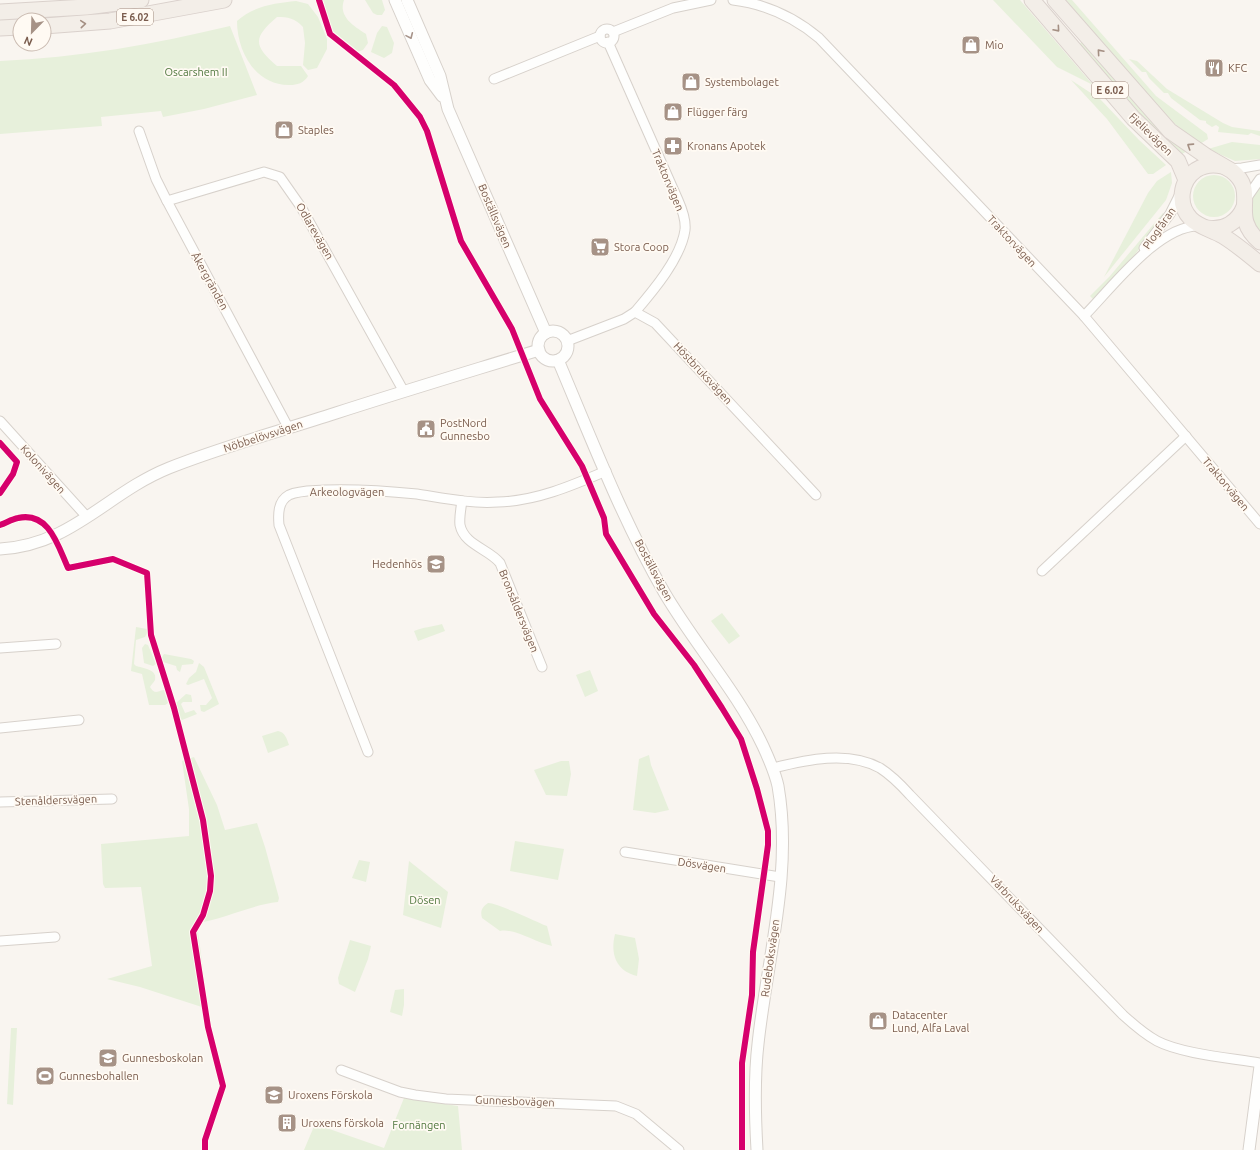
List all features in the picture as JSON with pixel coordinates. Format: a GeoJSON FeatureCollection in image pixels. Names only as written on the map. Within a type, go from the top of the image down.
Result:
{"type":"FeatureCollection","features":[{"type":"Feature","properties":{"kind":"main road","name":"E 6.02"},"geometry":{"type":"LineString","coordinates":[[0,12],[79,8],[141,0]]}},
{"type":"Feature","properties":{"kind":"main road","name":"E 6.02"},"geometry":{"type":"LineString","coordinates":[[52,25],[110,21],[224,0]]}},
{"type":"Feature","properties":{"kind":"main road","name":"Fjelievägen"},"geometry":{"type":"LineString","coordinates":[[1032,0],[1133,118],[1178,161],[1185,183],[1182,201],[1185,212],[1192,220],[1236,245],[1260,264]]}},
{"type":"Feature","properties":{"kind":"main road","name":"Fjelievägen"},"geometry":{"type":"LineString","coordinates":[[1055,0],[1159,120],[1182,141],[1226,167],[1241,180],[1244,188],[1246,227],[1260,242]]}},
{"type":"Feature","properties":{"kind":"main road"},"geometry":{"type":"LineString","coordinates":[[0,28],[12,28]]}},
{"type":"Feature","properties":{"kind":"main road"},"geometry":{"type":"LineString","coordinates":[[1185,183],[1195,171],[1202,167],[1211,165],[1226,167]]}},
{"type":"Feature","properties":{"kind":"main road"},"geometry":{"type":"LineString","coordinates":[[1204,227],[1218,228],[1228,225],[1239,217],[1245,203]]}},
{"type":"Feature","properties":{"kind":"street","name":"Boställsvägen"},"geometry":{"type":"LineString","coordinates":[[395,0],[430,80],[445,100]]}},
{"type":"Feature","properties":{"kind":"street","name":"Boställsvägen"},"geometry":{"type":"LineString","coordinates":[[407,0],[440,76],[445,100],[546,333]]}},
{"type":"Feature","properties":{"kind":"street"},"geometry":{"type":"LineString","coordinates":[[613,32],[673,8],[711,0]]}},
{"type":"Feature","properties":{"kind":"street","name":"Traktorvägen"},"geometry":{"type":"LineString","coordinates":[[732,0],[751,2],[780,12],[805,26],[819,38],[1084,316],[1260,524]]}},
{"type":"Feature","properties":{"kind":"street"},"geometry":{"type":"LineString","coordinates":[[494,79],[600,36],[602,31],[605,29],[610,29],[613,32]]}},
{"type":"Feature","properties":{"kind":"street"},"geometry":{"type":"LineString","coordinates":[[608,42],[614,37],[613,32]]}},
{"type":"Feature","properties":{"kind":"street","name":"Traktorvägen"},"geometry":{"type":"LineString","coordinates":[[600,36],[602,40],[608,42],[678,200],[684,220],[685,229],[678,252],[635,312]]}},
{"type":"Feature","properties":{"kind":"street","name":"Åkergränden"},"geometry":{"type":"LineString","coordinates":[[139,131],[156,178],[167,201],[288,427]]}},
{"type":"Feature","properties":{"kind":"street"},"geometry":{"type":"LineString","coordinates":[[1226,167],[1242,168],[1260,165]]}},
{"type":"Feature","properties":{"kind":"street","name":"Odlarevägen"},"geometry":{"type":"LineString","coordinates":[[167,201],[264,172],[280,177],[304,213],[404,390]]}},
{"type":"Feature","properties":{"kind":"street"},"geometry":{"type":"LineString","coordinates":[[1245,203],[1260,179]]}},
{"type":"Feature","properties":{"kind":"street","name":"Plogfåran"},"geometry":{"type":"LineString","coordinates":[[1130,267],[1170,214],[1185,183]]}},
{"type":"Feature","properties":{"kind":"street","name":"Plogfåran"},"geometry":{"type":"LineString","coordinates":[[1084,316],[1149,249],[1172,233],[1188,226],[1204,227]]}},
{"type":"Feature","properties":{"kind":"street"},"geometry":{"type":"LineString","coordinates":[[567,341],[624,319],[635,312]]}},
{"type":"Feature","properties":{"kind":"street","name":"Höstbruksvägen"},"geometry":{"type":"LineString","coordinates":[[635,312],[662,329],[816,495]]}},
{"type":"Feature","properties":{"kind":"street"},"geometry":{"type":"LineString","coordinates":[[559,332],[567,341],[568,349],[566,354],[558,360],[547,360],[539,350],[539,341],[546,333],[559,332]]}},
{"type":"Feature","properties":{"kind":"street","name":"Nöbbelövsvägen"},"geometry":{"type":"LineString","coordinates":[[0,549],[29,545],[60,535],[125,491],[155,474],[238,443],[404,390],[539,350]]}},
{"type":"Feature","properties":{"kind":"street","name":"Boställsvägen"},"geometry":{"type":"LineString","coordinates":[[558,360],[639,544],[663,591],[685,627],[741,705],[773,768]]}},
{"type":"Feature","properties":{"kind":"street","name":"Kolonivägen"},"geometry":{"type":"LineString","coordinates":[[0,421],[87,517]]}},
{"type":"Feature","properties":{"kind":"street"},"geometry":{"type":"LineString","coordinates":[[1042,571],[1186,436]]}},
{"type":"Feature","properties":{"kind":"street","name":"Arkeologvägen"},"geometry":{"type":"LineString","coordinates":[[368,752],[283,537],[279,524],[278,513],[280,505],[285,498],[298,492],[338,490],[390,492],[462,501],[498,502],[541,496],[569,488],[606,471]]}},
{"type":"Feature","properties":{"kind":"street","name":"Bronsåldersvägen"},"geometry":{"type":"LineString","coordinates":[[462,501],[460,520],[463,533],[468,539],[491,554],[500,563],[542,667]]}},
{"type":"Feature","properties":{"kind":"street"},"geometry":{"type":"LineString","coordinates":[[0,648],[56,644]]}},
{"type":"Feature","properties":{"kind":"street"},"geometry":{"type":"LineString","coordinates":[[0,728],[79,720]]}},
{"type":"Feature","properties":{"kind":"street","name":"Vårbruksvägen"},"geometry":{"type":"LineString","coordinates":[[773,768],[804,760],[836,758],[860,761],[879,768],[893,778],[910,795],[1123,1015],[1139,1029],[1158,1041],[1177,1048],[1260,1065]]}},
{"type":"Feature","properties":{"kind":"street","name":"Rudeboksvägen"},"geometry":{"type":"LineString","coordinates":[[758,1150],[756,1085],[758,1045],[782,859],[780,806],[773,768]]}},
{"type":"Feature","properties":{"kind":"street","name":"Stenåldersvägen"},"geometry":{"type":"LineString","coordinates":[[0,802],[112,799]]}},
{"type":"Feature","properties":{"kind":"street","name":"Dösvägen"},"geometry":{"type":"LineString","coordinates":[[625,852],[780,877]]}},
{"type":"Feature","properties":{"kind":"street"},"geometry":{"type":"LineString","coordinates":[[0,941],[55,938]]}},
{"type":"Feature","properties":{"kind":"street"},"geometry":{"type":"LineString","coordinates":[[1249,1150],[1260,1065]]}},
{"type":"Feature","properties":{"kind":"street","name":"Gunnesbovägen"},"geometry":{"type":"LineString","coordinates":[[341,1070],[400,1092],[415,1095],[446,1099],[616,1106],[636,1114],[678,1150]]}},
{"type":"Feature","properties":{"kind":"green space"},"geometry":{"type":"Polygon","coordinates":[[[323,0],[344,0],[343,11],[345,16],[352,24],[366,34],[368,43],[363,50],[357,52],[332,32],[323,0]]]}},
{"type":"Feature","properties":{"kind":"green space"},"geometry":{"type":"Polygon","coordinates":[[[365,0],[382,0],[385,10],[382,15],[373,13],[365,0]]]}},
{"type":"Feature","properties":{"kind":"green space"},"geometry":{"type":"Polygon","coordinates":[[[993,0],[1020,0],[1093,85],[1057,67],[993,0]]]}},
{"type":"Feature","properties":{"kind":"green space"},"geometry":{"type":"Polygon","coordinates":[[[1066,0],[1072,0],[1156,96],[1207,134],[1208,139],[1200,144],[1170,120],[1066,0]]]}},
{"type":"Feature","properties":{"kind":"green space"},"geometry":{"type":"Polygon","coordinates":[[[296,1],[308,4],[318,17],[327,39],[327,49],[317,68],[308,70],[303,65],[305,43],[303,27],[291,19],[277,17],[269,24],[260,36],[260,47],[269,59],[277,66],[301,66],[308,76],[298,84],[278,84],[267,80],[251,65],[240,44],[237,21],[250,12],[265,6],[296,1]]]}},
{"type":"Feature","properties":{"kind":"green space","name":"Oscarshem II"},"geometry":{"type":"Polygon","coordinates":[[[230,26],[257,95],[204,109],[163,117],[161,111],[101,117],[102,126],[0,134],[0,61],[58,57],[116,49],[173,39],[230,26]]]}},
{"type":"Feature","properties":{"kind":"green space"},"geometry":{"type":"Polygon","coordinates":[[[382,26],[387,27],[394,43],[392,53],[384,58],[371,52],[377,33],[382,26]]]}},
{"type":"Feature","properties":{"kind":"green space"},"geometry":{"type":"Polygon","coordinates":[[[1082,41],[1187,151],[1182,154],[1148,125],[1079,45],[1082,41]]]}},
{"type":"Feature","properties":{"kind":"green space"},"geometry":{"type":"Polygon","coordinates":[[[1129,59],[1137,61],[1167,89],[1223,123],[1232,127],[1260,131],[1260,136],[1251,133],[1248,135],[1218,132],[1219,127],[1216,125],[1212,127],[1206,123],[1206,121],[1200,120],[1171,98],[1168,93],[1164,93],[1149,78],[1146,72],[1142,72],[1129,59]]]}},
{"type":"Feature","properties":{"kind":"green space"},"geometry":{"type":"Polygon","coordinates":[[[1071,80],[1100,99],[1139,140],[1166,165],[1153,174],[1148,174],[1107,119],[1071,80]]]}},
{"type":"Feature","properties":{"kind":"green space"},"geometry":{"type":"Polygon","coordinates":[[[1232,142],[1260,145],[1260,159],[1235,161],[1208,149],[1232,142]]]}},
{"type":"Feature","properties":{"kind":"green space"},"geometry":{"type":"Polygon","coordinates":[[[1171,172],[1172,183],[1166,200],[1104,277],[1148,193],[1157,181],[1171,172]]]}},
{"type":"Feature","properties":{"kind":"green space"},"geometry":{"type":"Polygon","coordinates":[[[1214,175],[1229,181],[1235,196],[1229,211],[1214,217],[1199,211],[1193,196],[1199,181],[1214,175]]]}},
{"type":"Feature","properties":{"kind":"green space"},"geometry":{"type":"Polygon","coordinates":[[[1260,186],[1260,234],[1252,216],[1251,204],[1260,186]]]}},
{"type":"Feature","properties":{"kind":"green space"},"geometry":{"type":"Polygon","coordinates":[[[1163,213],[1164,214],[1140,248],[1113,280],[1093,299],[1090,296],[1110,276],[1163,213]]]}},
{"type":"Feature","properties":{"kind":"green space"},"geometry":{"type":"Polygon","coordinates":[[[722,613],[740,636],[729,644],[711,621],[722,613]]]}},
{"type":"Feature","properties":{"kind":"green space"},"geometry":{"type":"Polygon","coordinates":[[[442,624],[445,631],[418,641],[414,631],[442,624]]]}},
{"type":"Feature","properties":{"kind":"green space"},"geometry":{"type":"Polygon","coordinates":[[[136,627],[147,629],[147,633],[145,637],[136,640],[134,664],[154,673],[155,680],[150,687],[155,692],[164,690],[168,703],[165,705],[149,705],[142,674],[131,671],[136,627]]]}},
{"type":"Feature","properties":{"kind":"green space"},"geometry":{"type":"Polygon","coordinates":[[[145,644],[148,645],[156,664],[153,666],[144,663],[142,648],[145,644]]]}},
{"type":"Feature","properties":{"kind":"green space"},"geometry":{"type":"Polygon","coordinates":[[[164,654],[191,659],[194,661],[193,664],[182,665],[180,672],[177,670],[176,666],[163,662],[161,659],[164,654]]]}},
{"type":"Feature","properties":{"kind":"green space"},"geometry":{"type":"Polygon","coordinates":[[[199,663],[204,667],[219,704],[204,712],[201,711],[200,705],[206,705],[212,698],[204,679],[188,685],[186,684],[189,678],[196,672],[199,663]]]}},
{"type":"Feature","properties":{"kind":"green space"},"geometry":{"type":"Polygon","coordinates":[[[590,670],[598,691],[585,697],[576,675],[590,670]]]}},
{"type":"Feature","properties":{"kind":"green space"},"geometry":{"type":"Polygon","coordinates":[[[186,694],[191,695],[192,702],[183,702],[181,704],[185,713],[194,710],[197,714],[182,720],[179,717],[176,703],[186,694]]]}},
{"type":"Feature","properties":{"kind":"green space"},"geometry":{"type":"Polygon","coordinates":[[[278,731],[284,734],[289,745],[268,753],[262,736],[278,731]]]}},
{"type":"Feature","properties":{"kind":"green space"},"geometry":{"type":"Polygon","coordinates":[[[649,755],[651,765],[669,810],[655,813],[633,810],[639,759],[649,755]]]}},
{"type":"Feature","properties":{"kind":"green space"},"geometry":{"type":"Polygon","coordinates":[[[194,757],[217,805],[225,830],[257,823],[279,898],[278,902],[257,906],[197,923],[208,1009],[140,987],[107,979],[152,966],[141,887],[105,888],[103,884],[101,844],[189,836],[189,809],[182,761],[194,757]]]}},
{"type":"Feature","properties":{"kind":"green space"},"geometry":{"type":"Polygon","coordinates":[[[561,761],[569,761],[571,774],[567,796],[546,795],[534,770],[561,761]]]}},
{"type":"Feature","properties":{"kind":"green space"},"geometry":{"type":"Polygon","coordinates":[[[515,841],[564,849],[558,880],[510,871],[515,841]]]}},
{"type":"Feature","properties":{"kind":"green space"},"geometry":{"type":"Polygon","coordinates":[[[359,860],[370,862],[366,882],[352,878],[359,860]]]}},
{"type":"Feature","properties":{"kind":"green space","name":"Dösen"},"geometry":{"type":"Polygon","coordinates":[[[409,861],[448,892],[441,928],[403,915],[409,861]]]}},
{"type":"Feature","properties":{"kind":"green space"},"geometry":{"type":"Polygon","coordinates":[[[488,903],[507,909],[547,926],[552,946],[519,934],[500,931],[482,918],[482,909],[488,903]]]}},
{"type":"Feature","properties":{"kind":"green space"},"geometry":{"type":"Polygon","coordinates":[[[615,934],[635,938],[639,959],[637,976],[624,970],[616,961],[613,948],[615,934]]]}},
{"type":"Feature","properties":{"kind":"green space"},"geometry":{"type":"Polygon","coordinates":[[[350,940],[371,946],[368,959],[355,992],[339,984],[338,978],[350,940]]]}},
{"type":"Feature","properties":{"kind":"green space"},"geometry":{"type":"Polygon","coordinates":[[[404,989],[402,1016],[390,1012],[395,990],[404,989]]]}},
{"type":"Feature","properties":{"kind":"green space"},"geometry":{"type":"Polygon","coordinates":[[[11,1028],[17,1028],[13,1105],[7,1104],[11,1028]]]}},
{"type":"Feature","properties":{"kind":"green space","name":"Fornängen"},"geometry":{"type":"Polygon","coordinates":[[[404,1098],[458,1106],[462,1150],[304,1150],[315,1124],[384,1148],[404,1098]]]}},
{"type":"Feature","properties":{"kind":"cycle path"},"geometry":{"type":"LineString","coordinates":[[319,0],[330,34],[394,85],[420,117],[427,131],[461,241],[512,329],[540,399],[582,466],[604,518],[606,534],[654,614],[694,665],[741,739],[757,789],[768,831],[768,845],[753,952],[752,995],[742,1063],[742,1150]]}},
{"type":"Feature","properties":{"kind":"cycle path"},"geometry":{"type":"LineString","coordinates":[[0,443],[17,462],[13,474],[0,493]]}},
{"type":"Feature","properties":{"kind":"cycle path"},"geometry":{"type":"LineString","coordinates":[[0,525],[14,519],[29,517],[45,525],[56,541],[68,568],[113,559],[147,573],[151,635],[174,708],[203,820],[211,876],[210,891],[203,915],[193,932],[208,1027],[223,1086],[205,1140],[205,1150]]}},
{"type":"Feature","properties":{"kind":"place","name":"Mio"},"geometry":{"type":"Point","coordinates":[971,45]}},
{"type":"Feature","properties":{"kind":"place","name":"KFC"},"geometry":{"type":"Point","coordinates":[1214,68]}},
{"type":"Feature","properties":{"kind":"place","name":"Systembolaget"},"geometry":{"type":"Point","coordinates":[691,82]}},
{"type":"Feature","properties":{"kind":"place","name":"Flügger färg"},"geometry":{"type":"Point","coordinates":[673,112]}},
{"type":"Feature","properties":{"kind":"place","name":"Staples"},"geometry":{"type":"Point","coordinates":[284,130]}},
{"type":"Feature","properties":{"kind":"place","name":"Kronans Apotek"},"geometry":{"type":"Point","coordinates":[673,146]}},
{"type":"Feature","properties":{"kind":"place","name":"Stora Coop"},"geometry":{"type":"Point","coordinates":[600,247]}},
{"type":"Feature","properties":{"kind":"place","name":"PostNord Gunnesbo"},"geometry":{"type":"Point","coordinates":[426,429]}},
{"type":"Feature","properties":{"kind":"place","name":"Hedenhös"},"geometry":{"type":"Point","coordinates":[436,564]}},
{"type":"Feature","properties":{"kind":"place","name":"Datacenter Lund, Alfa Laval"},"geometry":{"type":"Point","coordinates":[878,1021]}},
{"type":"Feature","properties":{"kind":"place","name":"Gunnesboskolan"},"geometry":{"type":"Point","coordinates":[108,1058]}},
{"type":"Feature","properties":{"kind":"place","name":"Gunnesbohallen"},"geometry":{"type":"Point","coordinates":[45,1076]}},
{"type":"Feature","properties":{"kind":"place","name":"Uroxens Förskola"},"geometry":{"type":"Point","coordinates":[274,1095]}},
{"type":"Feature","properties":{"kind":"place","name":"Uroxens förskola"},"geometry":{"type":"Point","coordinates":[287,1123]}}]}
